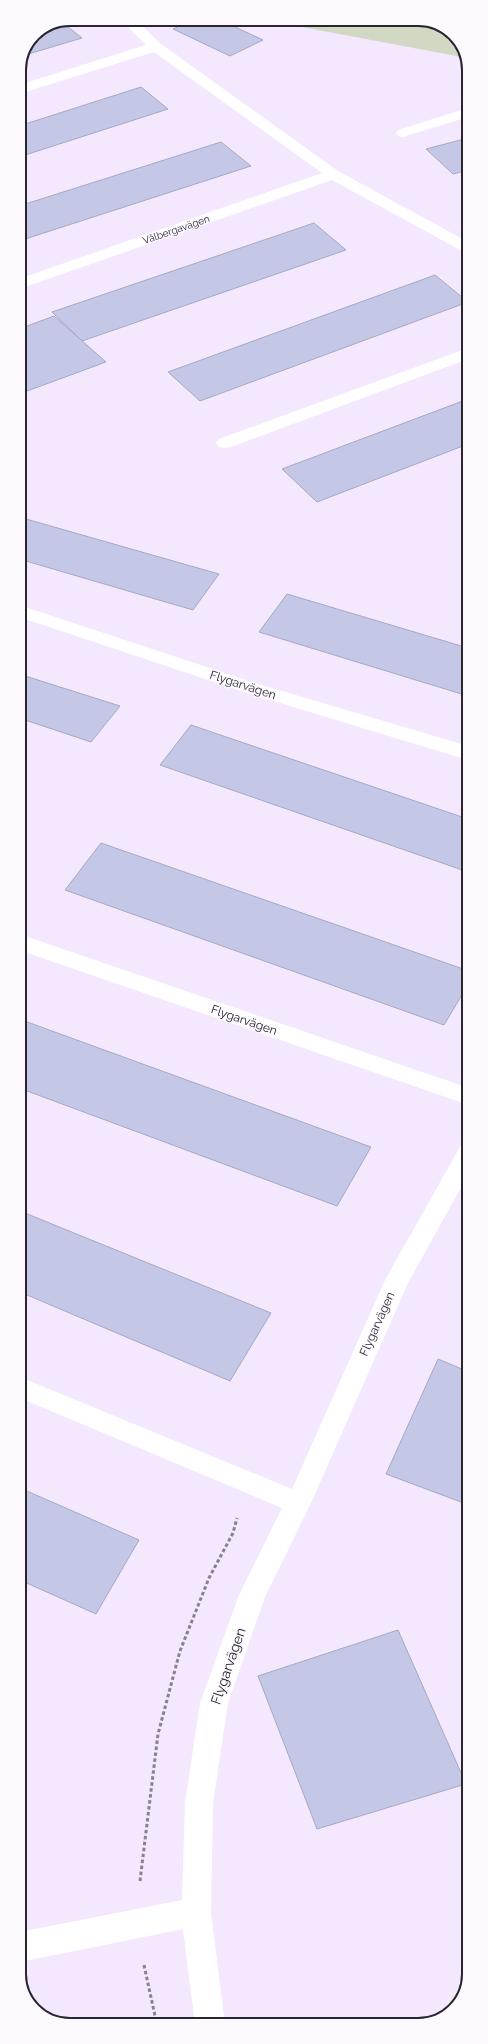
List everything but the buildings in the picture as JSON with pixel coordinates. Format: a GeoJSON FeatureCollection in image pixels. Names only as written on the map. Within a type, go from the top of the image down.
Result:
{"type":"FeatureCollection","features":[{"type":"Feature","properties":{"kind":"street"},"geometry":{"type":"LineString","coordinates":[[134,26],[156,47],[333,174],[462,245]]}},
{"type":"Feature","properties":{"kind":"street"},"geometry":{"type":"LineString","coordinates":[[26,88],[156,47]]}},
{"type":"Feature","properties":{"kind":"street"},"geometry":{"type":"LineString","coordinates":[[402,133],[462,114]]}},
{"type":"Feature","properties":{"kind":"street","name":"Vålbergavägen"},"geometry":{"type":"LineString","coordinates":[[26,282],[333,174]]}},
{"type":"Feature","properties":{"kind":"street"},"geometry":{"type":"LineString","coordinates":[[225,443],[462,354]]}},
{"type":"Feature","properties":{"kind":"street","name":"Flygarvägen"},"geometry":{"type":"LineString","coordinates":[[26,613],[248,687],[462,751]]}},
{"type":"Feature","properties":{"kind":"street","name":"Flygarvägen"},"geometry":{"type":"LineString","coordinates":[[26,944],[462,1096]]}},
{"type":"Feature","properties":{"kind":"street","name":"Flygarvägen"},"geometry":{"type":"LineString","coordinates":[[209,2018],[196,1912],[199,1803],[214,1703],[252,1595],[298,1503],[397,1280],[462,1164]]}},
{"type":"Feature","properties":{"kind":"street"},"geometry":{"type":"LineString","coordinates":[[26,1390],[298,1503]]}},
{"type":"Feature","properties":{"kind":"street"},"geometry":{"type":"LineString","coordinates":[[26,1946],[196,1912]]}},
{"type":"Feature","properties":{"kind":"path"},"geometry":{"type":"LineString","coordinates":[[135,1924],[155,2018]]}},
{"type":"Feature","properties":{"kind":"green space"},"geometry":{"type":"Polygon","coordinates":[[[296,26],[430,27],[447,37],[453,43],[460,57],[296,26]]]}}]}
